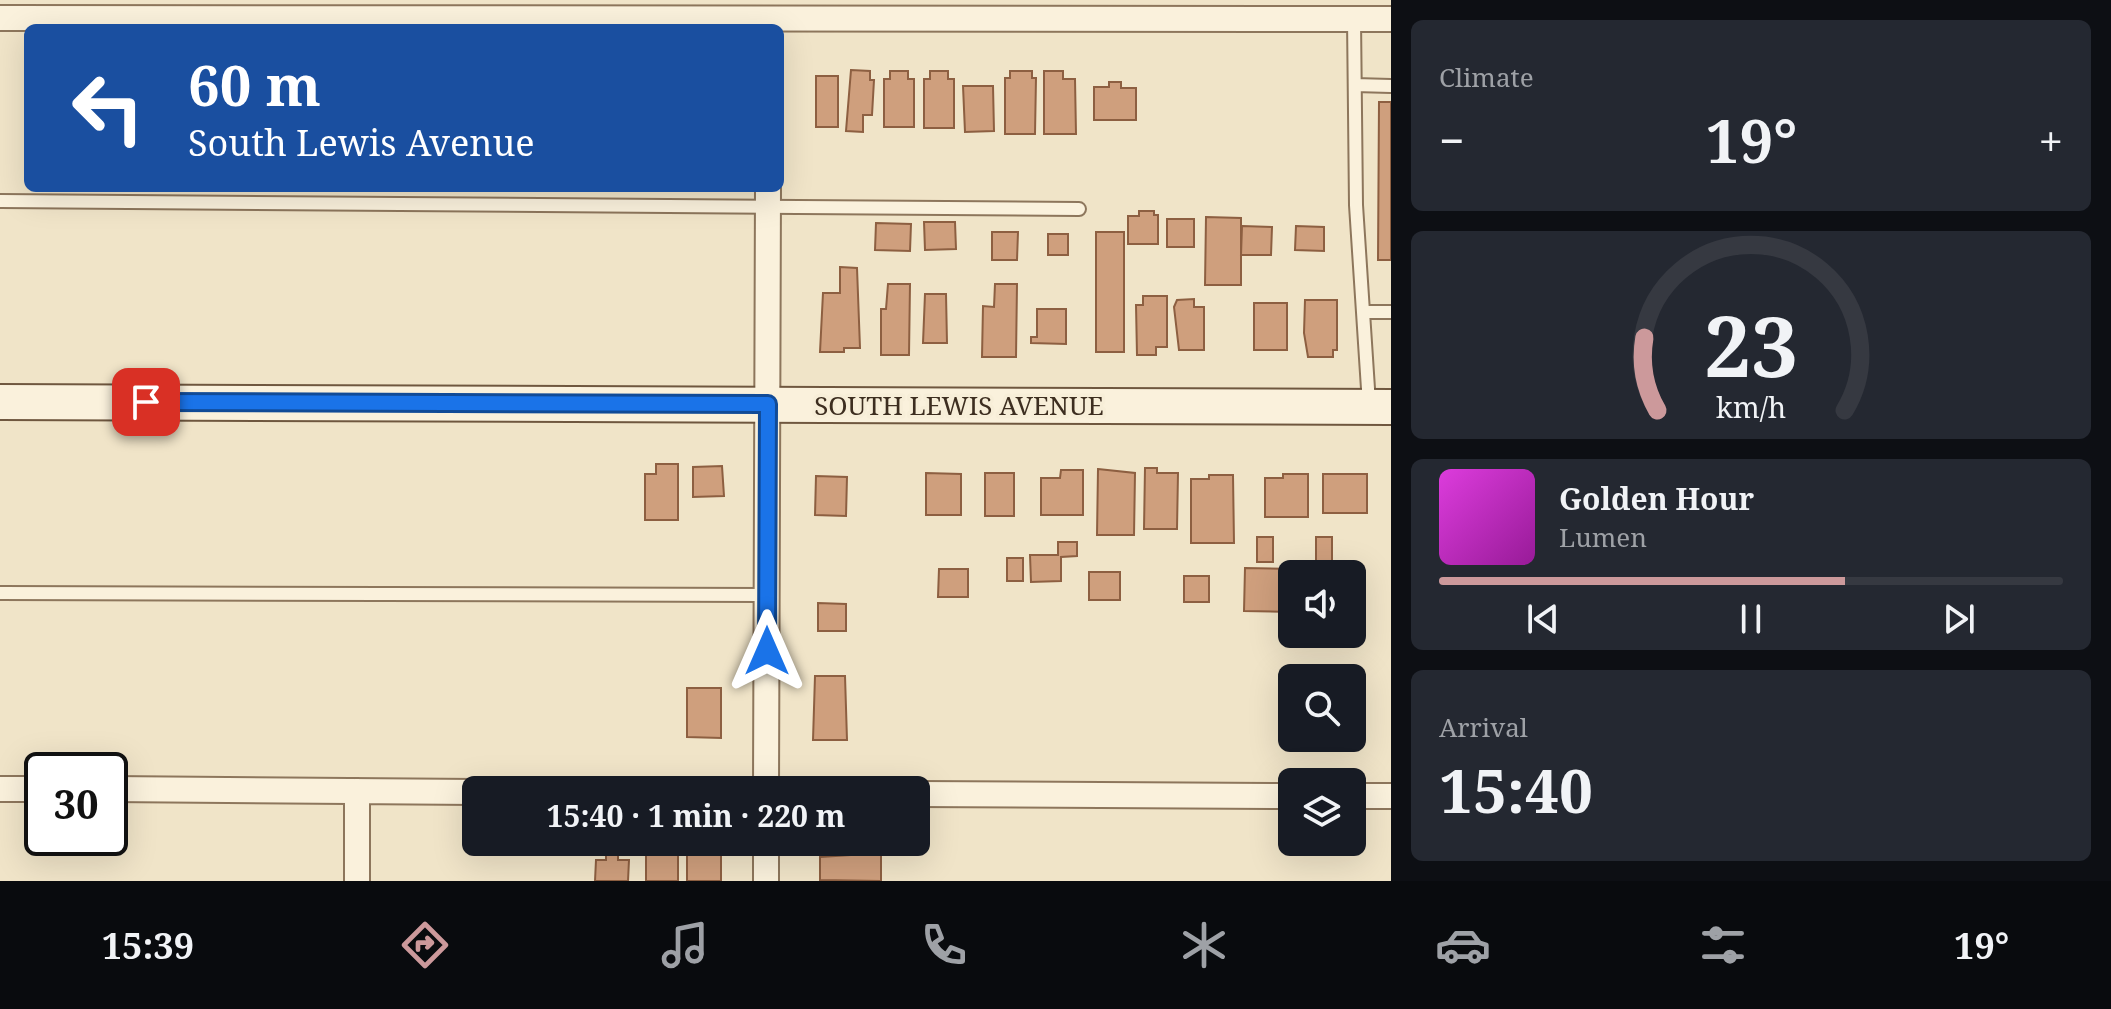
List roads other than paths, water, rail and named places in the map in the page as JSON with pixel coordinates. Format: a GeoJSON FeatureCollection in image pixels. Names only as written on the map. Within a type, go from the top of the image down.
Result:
{"type":"FeatureCollection","features":[{"type":"Feature","properties":{"kind":"main road","name":"SOUTH LEWIS AVENUE"},"geometry":{"type":"LineString","coordinates":[[0,402],[1380,407]]}},
{"type":"Feature","properties":{"kind":"street"},"geometry":{"type":"LineString","coordinates":[[0,18],[418,10],[769,16],[1391,19]]}},
{"type":"Feature","properties":{"kind":"street"},"geometry":{"type":"LineString","coordinates":[[766,776],[768,199]]}},
{"type":"Feature","properties":{"kind":"street"},"geometry":{"type":"LineString","coordinates":[[0,789],[24,789]]}},
{"type":"Feature","properties":{"kind":"street"},"geometry":{"type":"LineString","coordinates":[[128,789],[462,792]]}},
{"type":"Feature","properties":{"kind":"street"},"geometry":{"type":"LineString","coordinates":[[357,791],[357,881]]}},
{"type":"Feature","properties":{"kind":"street"},"geometry":{"type":"LineString","coordinates":[[930,794],[1278,796]]}},
{"type":"Feature","properties":{"kind":"street"},"geometry":{"type":"LineString","coordinates":[[1366,796],[1391,796]]}},
{"type":"Feature","properties":{"kind":"street"},"geometry":{"type":"LineString","coordinates":[[766,856],[766,881]]}},
{"type":"Feature","properties":{"kind":"lane"},"geometry":{"type":"LineString","coordinates":[[1354,19],[1356,205],[1364,312],[1380,407]]}},
{"type":"Feature","properties":{"kind":"lane"},"geometry":{"type":"LineString","coordinates":[[1355,85],[1391,86]]}},
{"type":"Feature","properties":{"kind":"lane"},"geometry":{"type":"LineString","coordinates":[[0,201],[768,199],[1079,209]]}},
{"type":"Feature","properties":{"kind":"lane"},"geometry":{"type":"LineString","coordinates":[[1364,312],[1391,312]]}},
{"type":"Feature","properties":{"kind":"lane"},"geometry":{"type":"LineString","coordinates":[[0,593],[767,595]]}}]}
